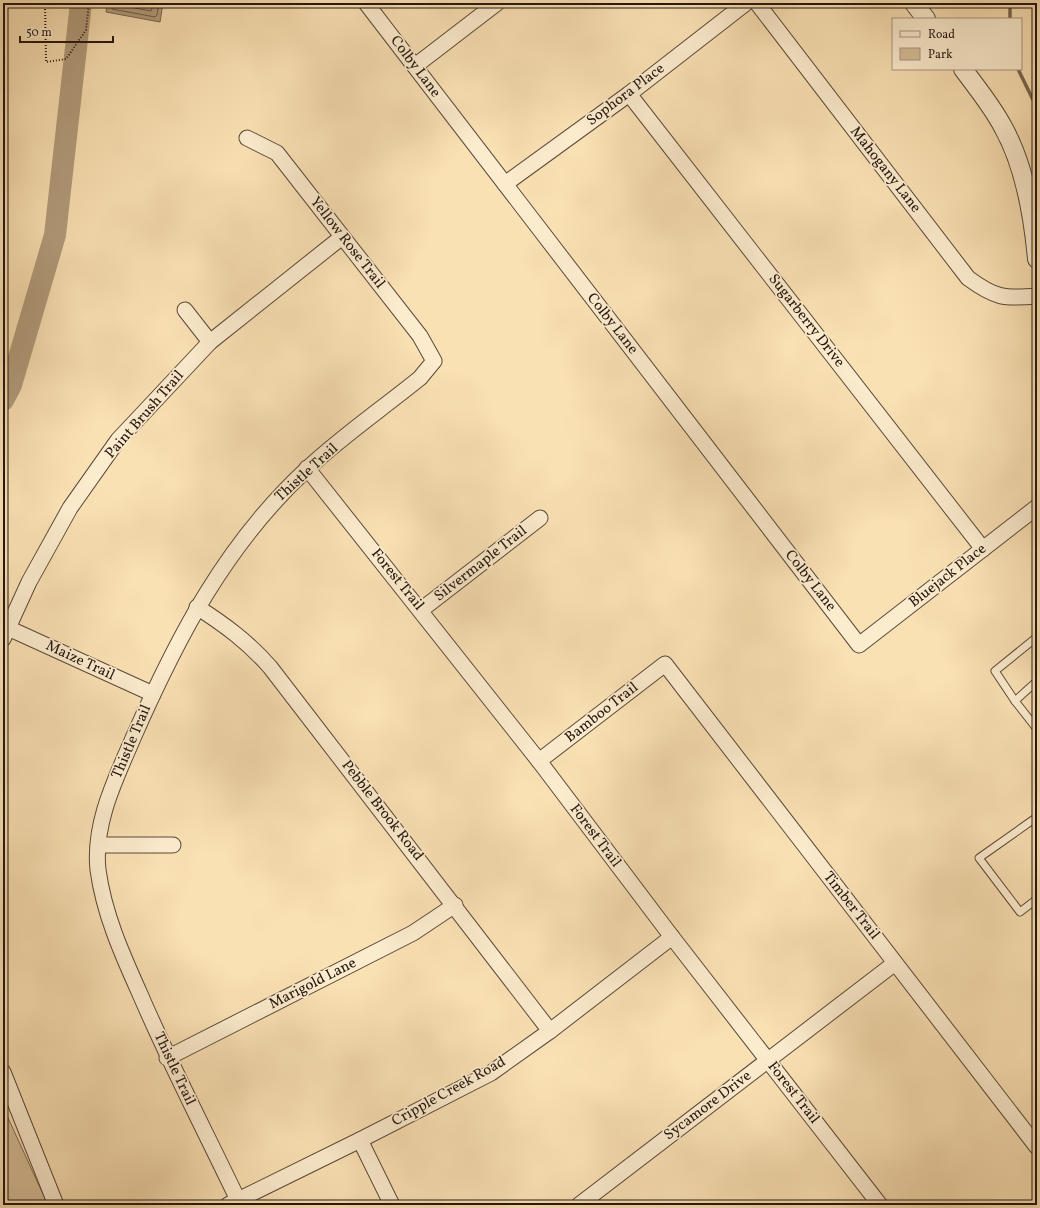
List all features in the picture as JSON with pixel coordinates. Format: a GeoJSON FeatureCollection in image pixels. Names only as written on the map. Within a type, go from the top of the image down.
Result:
{"type":"FeatureCollection","features":[{"type":"Feature","properties":{"kind":"street","name":"Colby Lane"},"geometry":{"type":"LineString","coordinates":[[366,3],[858,645]]}},
{"type":"Feature","properties":{"kind":"street"},"geometry":{"type":"LineString","coordinates":[[415,66],[497,3]]}},
{"type":"Feature","properties":{"kind":"street","name":"Sophora Place"},"geometry":{"type":"LineString","coordinates":[[505,184],[629,94],[746,3]]}},
{"type":"Feature","properties":{"kind":"street","name":"Mahogany Lane"},"geometry":{"type":"LineString","coordinates":[[757,3],[968,278],[995,296],[1020,298],[1037,296]]}},
{"type":"Feature","properties":{"kind":"street"},"geometry":{"type":"LineString","coordinates":[[914,3],[925,18]]}},
{"type":"Feature","properties":{"kind":"street"},"geometry":{"type":"LineString","coordinates":[[964,70],[993,110],[1004,128],[1014,151],[1022,174],[1034,226],[1037,259]]}},
{"type":"Feature","properties":{"kind":"street","name":"Sugarberry Drive"},"geometry":{"type":"LineString","coordinates":[[629,94],[983,549]]}},
{"type":"Feature","properties":{"kind":"street","name":"Yellow Rose Trail"},"geometry":{"type":"LineString","coordinates":[[247,138],[277,153],[420,336],[434,361]]}},
{"type":"Feature","properties":{"kind":"street","name":"Paint Brush Trail"},"geometry":{"type":"LineString","coordinates":[[5,633],[29,582],[70,508],[118,440],[210,342],[342,237]]}},
{"type":"Feature","properties":{"kind":"street"},"geometry":{"type":"LineString","coordinates":[[185,310],[210,342]]}},
{"type":"Feature","properties":{"kind":"street","name":"Thistle Trail"},"geometry":{"type":"LineString","coordinates":[[233,1202],[167,1058],[111,924],[98,867],[102,817],[112,787],[153,694],[197,608],[223,566],[274,503],[308,468],[420,378],[434,361]]}},
{"type":"Feature","properties":{"kind":"street","name":"Forest Trail"},"geometry":{"type":"LineString","coordinates":[[308,468],[539,761],[672,937],[880,1205]]}},
{"type":"Feature","properties":{"kind":"street","name":"Bluejack Place"},"geometry":{"type":"LineString","coordinates":[[858,645],[1037,507]]}},
{"type":"Feature","properties":{"kind":"street","name":"Silvermaple Trail"},"geometry":{"type":"LineString","coordinates":[[421,610],[540,518]]}},
{"type":"Feature","properties":{"kind":"street","name":"Pebble Brook Road"},"geometry":{"type":"LineString","coordinates":[[197,608],[235,632],[254,648],[270,667],[455,905],[550,1031]]}},
{"type":"Feature","properties":{"kind":"street","name":"Maize Trail"},"geometry":{"type":"LineString","coordinates":[[5,633],[153,694]]}},
{"type":"Feature","properties":{"kind":"street","name":"Bamboo Trail"},"geometry":{"type":"LineString","coordinates":[[539,761],[665,664]]}},
{"type":"Feature","properties":{"kind":"street","name":"Timber Trail"},"geometry":{"type":"LineString","coordinates":[[665,664],[1037,1147]]}},
{"type":"Feature","properties":{"kind":"street"},"geometry":{"type":"LineString","coordinates":[[99,845],[173,845]]}},
{"type":"Feature","properties":{"kind":"street","name":"Marigold Lane"},"geometry":{"type":"LineString","coordinates":[[167,1058],[413,933],[455,905]]}},
{"type":"Feature","properties":{"kind":"street","name":"Cripple Creek Road"},"geometry":{"type":"LineString","coordinates":[[233,1202],[360,1140],[491,1073],[550,1031],[672,937]]}},
{"type":"Feature","properties":{"kind":"street","name":"Sycamore Drive"},"geometry":{"type":"LineString","coordinates":[[578,1205],[895,963]]}},
{"type":"Feature","properties":{"kind":"street"},"geometry":{"type":"LineString","coordinates":[[3,1072],[56,1205]]}},
{"type":"Feature","properties":{"kind":"street"},"geometry":{"type":"LineString","coordinates":[[360,1140],[392,1205]]}},
{"type":"Feature","properties":{"kind":"lane"},"geometry":{"type":"LineString","coordinates":[[1037,637],[995,671],[1015,701],[1037,729]]}},
{"type":"Feature","properties":{"kind":"lane"},"geometry":{"type":"LineString","coordinates":[[1015,701],[1037,682]]}},
{"type":"Feature","properties":{"kind":"lane"},"geometry":{"type":"LineString","coordinates":[[1037,817],[979,858],[1020,912],[1037,899]]}},
{"type":"Feature","properties":{"kind":"path"},"geometry":{"type":"LineString","coordinates":[[45,3],[46,62],[66,59],[86,30],[89,3]]}},
{"type":"Feature","properties":{"kind":"green space"},"geometry":{"type":"Polygon","coordinates":[[[3,1107],[48,1205],[3,1205],[3,1107]]]}},
{"type":"Feature","properties":{"kind":"water"},"geometry":{"type":"Polygon","coordinates":[[[107,3],[163,3],[160,22],[106,12],[107,3]]]}},
{"type":"Feature","properties":{"kind":"waterway"},"geometry":{"type":"LineString","coordinates":[[3,400],[11,385],[55,235],[81,3]]}},
{"type":"Feature","properties":{"kind":"waterway"},"geometry":{"type":"LineString","coordinates":[[1010,9],[1010,18]]}},
{"type":"Feature","properties":{"kind":"waterway"},"geometry":{"type":"LineString","coordinates":[[1018,70],[1037,108]]}}]}
